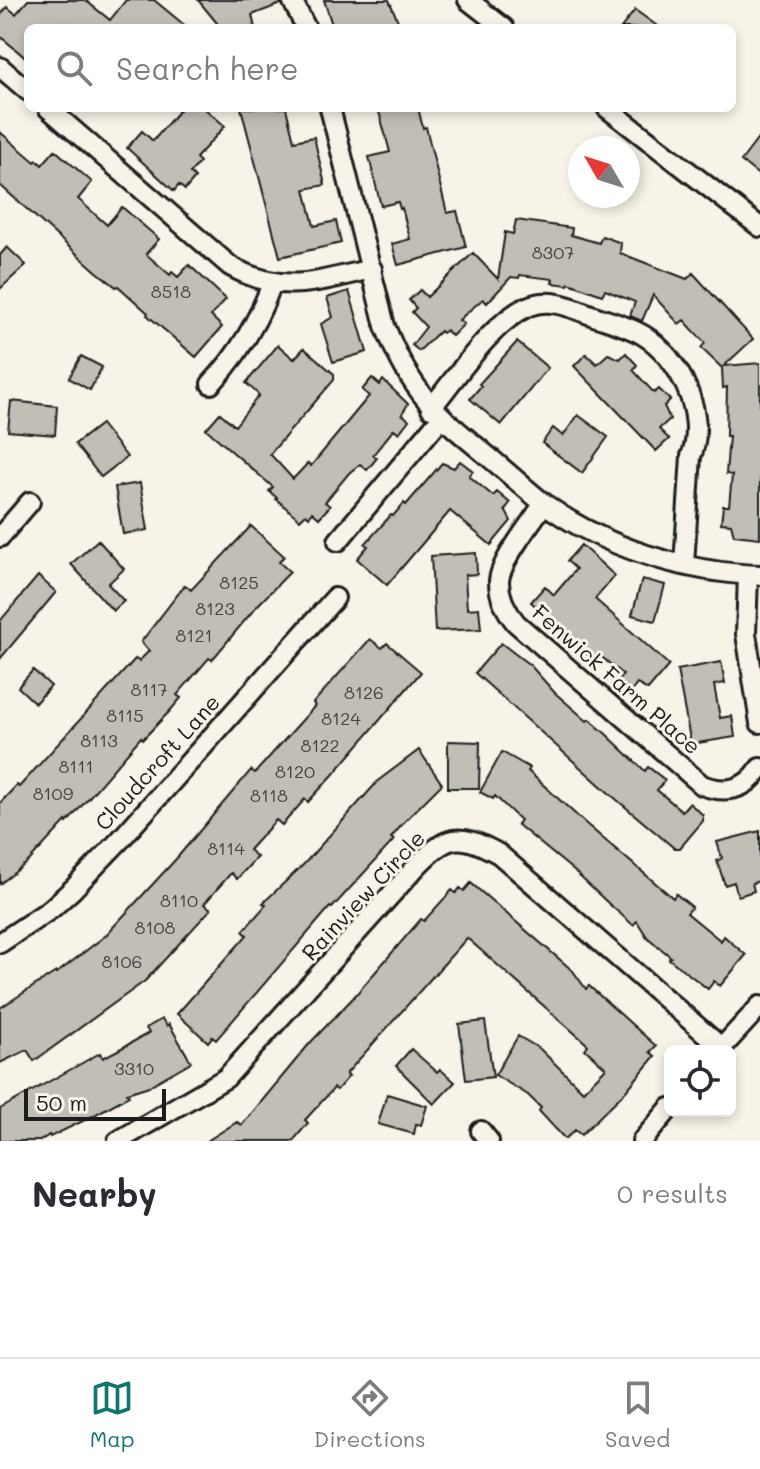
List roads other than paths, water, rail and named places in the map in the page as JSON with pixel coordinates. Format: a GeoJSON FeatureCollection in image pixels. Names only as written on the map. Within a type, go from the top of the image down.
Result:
{"type":"FeatureCollection","features":[{"type":"Feature","properties":{"kind":"street"},"geometry":{"type":"LineString","coordinates":[[292,0],[304,24]]}},
{"type":"Feature","properties":{"kind":"street"},"geometry":{"type":"LineString","coordinates":[[468,0],[499,24]]}},
{"type":"Feature","properties":{"kind":"street"},"geometry":{"type":"LineString","coordinates":[[0,67],[24,88]]}},
{"type":"Feature","properties":{"kind":"street"},"geometry":{"type":"LineString","coordinates":[[53,112],[230,266],[249,277],[272,283],[307,283],[372,269]]}},
{"type":"Feature","properties":{"kind":"street"},"geometry":{"type":"LineString","coordinates":[[331,112],[385,326],[412,383],[436,413],[544,503],[596,533],[684,565],[754,575],[746,634],[760,723]]}},
{"type":"Feature","properties":{"kind":"street"},"geometry":{"type":"LineString","coordinates":[[612,112],[760,227]]}},
{"type":"Feature","properties":{"kind":"street"},"geometry":{"type":"LineString","coordinates":[[211,384],[248,339],[272,283]]}},
{"type":"Feature","properties":{"kind":"street"},"geometry":{"type":"LineString","coordinates":[[338,541],[436,413],[498,325],[530,305],[557,302],[643,334],[671,358],[686,388],[695,417],[696,443],[691,456],[684,565]]}},
{"type":"Feature","properties":{"kind":"street"},"geometry":{"type":"LineString","coordinates":[[0,537],[30,502]]}},
{"type":"Feature","properties":{"kind":"street","name":"Fenwick Farm Place"},"geometry":{"type":"LineString","coordinates":[[544,503],[503,567],[499,581],[507,611],[516,623],[702,785],[715,790],[740,787],[752,779],[760,768]]}},
{"type":"Feature","properties":{"kind":"street","name":"Cloudcroft Lane"},"geometry":{"type":"LineString","coordinates":[[0,943],[51,909],[73,889],[335,598]]}},
{"type":"Feature","properties":{"kind":"street","name":"Rainview Circle"},"geometry":{"type":"LineString","coordinates":[[118,1141],[226,1078],[416,867],[437,845],[452,839],[469,840],[499,854],[715,1045]]}},
{"type":"Feature","properties":{"kind":"street"},"geometry":{"type":"LineString","coordinates":[[725,1045],[760,1006]]}},
{"type":"Feature","properties":{"kind":"street"},"geometry":{"type":"LineString","coordinates":[[642,1141],[664,1115]]}}]}
